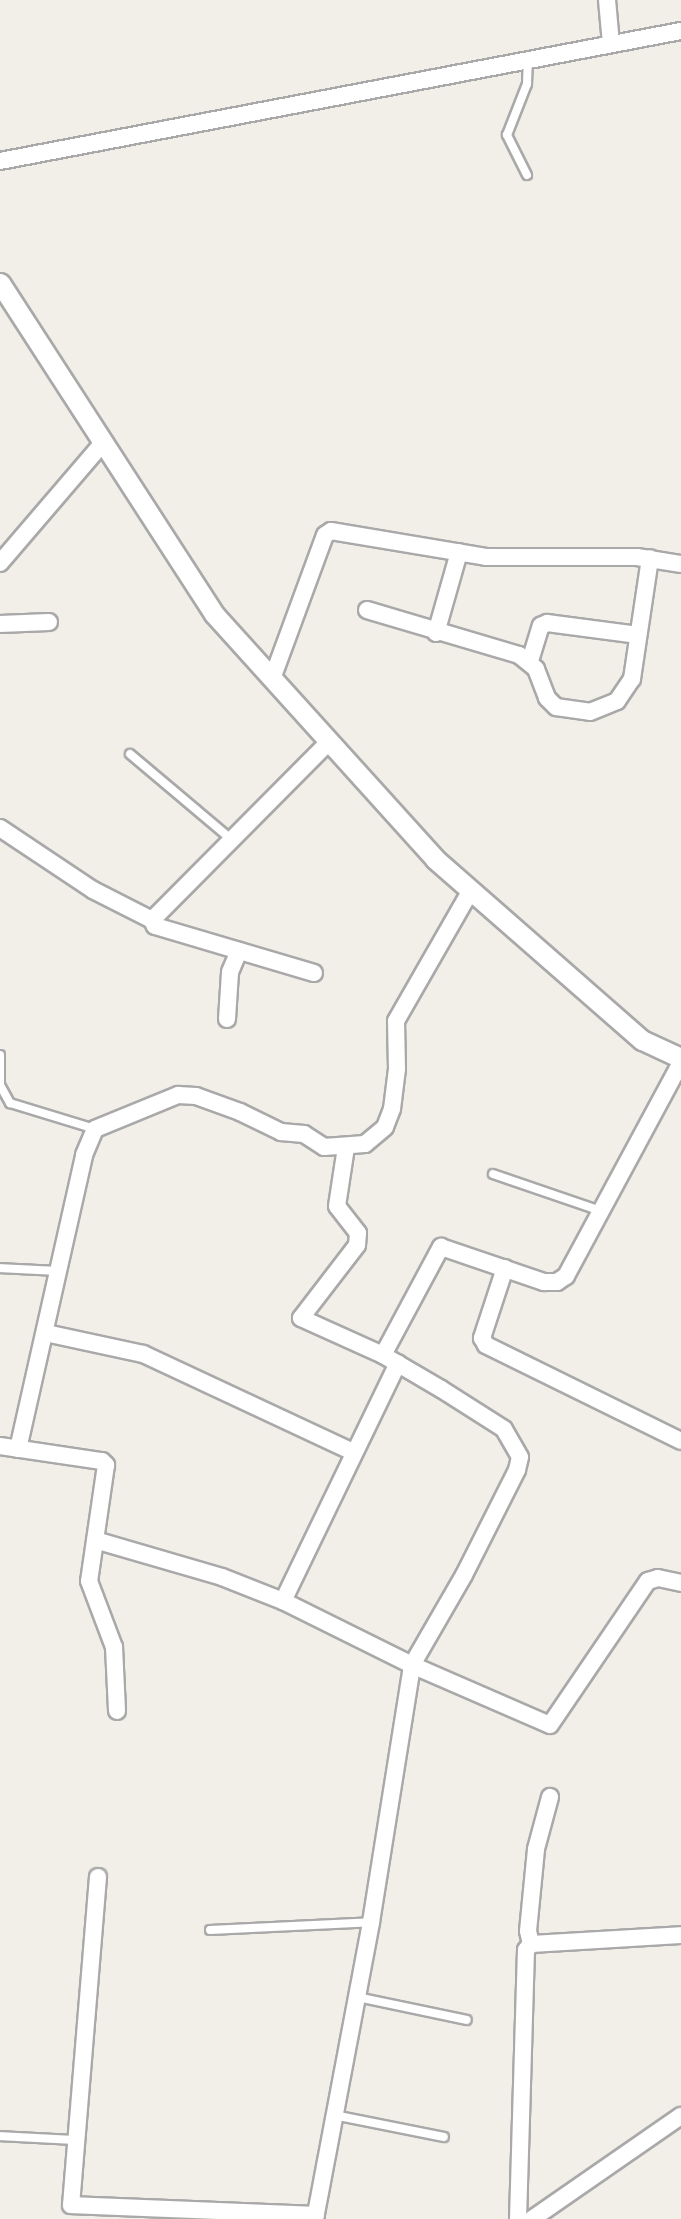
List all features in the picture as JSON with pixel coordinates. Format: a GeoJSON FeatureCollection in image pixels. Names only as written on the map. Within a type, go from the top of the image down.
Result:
{"type":"FeatureCollection","features":[{"type":"Feature","properties":{"kind":"street"},"geometry":{"type":"LineString","coordinates":[[607,0],[611,44]]}},
{"type":"Feature","properties":{"kind":"street"},"geometry":{"type":"LineString","coordinates":[[0,161],[681,31]]}},
{"type":"Feature","properties":{"kind":"street"},"geometry":{"type":"LineString","coordinates":[[0,283],[214,614],[435,859],[642,1040],[681,1060],[566,1276],[557,1282],[441,1247],[383,1355]]}},
{"type":"Feature","properties":{"kind":"street"},"geometry":{"type":"LineString","coordinates":[[0,563],[102,444]]}},
{"type":"Feature","properties":{"kind":"street"},"geometry":{"type":"LineString","coordinates":[[272,679],[327,532],[508,559],[650,558],[681,564]]}},
{"type":"Feature","properties":{"kind":"street"},"geometry":{"type":"LineString","coordinates":[[436,633],[459,552]]}},
{"type":"Feature","properties":{"kind":"street"},"geometry":{"type":"LineString","coordinates":[[638,635],[543,624],[530,661],[547,698],[556,707],[590,712],[617,701],[627,690],[638,635],[650,558]]}},
{"type":"Feature","properties":{"kind":"street"},"geometry":{"type":"LineString","coordinates":[[367,610],[530,661]]}},
{"type":"Feature","properties":{"kind":"street"},"geometry":{"type":"LineString","coordinates":[[0,624],[49,622]]}},
{"type":"Feature","properties":{"kind":"street"},"geometry":{"type":"LineString","coordinates":[[152,920],[329,741]]}},
{"type":"Feature","properties":{"kind":"street"},"geometry":{"type":"LineString","coordinates":[[0,828],[93,890],[152,920],[155,926],[314,973]]}},
{"type":"Feature","properties":{"kind":"street"},"geometry":{"type":"LineString","coordinates":[[18,1449],[47,1333],[84,1155],[95,1129],[154,1102],[178,1095],[196,1096],[281,1132],[304,1134],[324,1147],[365,1144],[385,1127],[397,1069],[396,1021],[471,890]]}},
{"type":"Feature","properties":{"kind":"street"},"geometry":{"type":"LineString","coordinates":[[227,1019],[230,972],[239,951]]}},
{"type":"Feature","properties":{"kind":"street"},"geometry":{"type":"LineString","coordinates":[[98,1877],[70,2198],[78,2208],[315,2217],[371,1922],[412,1665],[464,1575],[517,1470],[520,1457],[515,1441],[504,1429],[398,1363],[302,1318],[357,1245],[358,1233],[337,1206],[346,1147]]}},
{"type":"Feature","properties":{"kind":"street"},"geometry":{"type":"LineString","coordinates":[[505,1268],[482,1338],[486,1345],[681,1441]]}},
{"type":"Feature","properties":{"kind":"street"},"geometry":{"type":"LineString","coordinates":[[47,1333],[143,1354],[353,1452]]}},
{"type":"Feature","properties":{"kind":"street"},"geometry":{"type":"LineString","coordinates":[[282,1601],[398,1363]]}},
{"type":"Feature","properties":{"kind":"street"},"geometry":{"type":"LineString","coordinates":[[0,1447],[104,1462],[90,1590],[114,1647],[117,1711]]}},
{"type":"Feature","properties":{"kind":"street"},"geometry":{"type":"LineString","coordinates":[[95,1540],[222,1577],[282,1601],[412,1665],[550,1725],[648,1581],[658,1578],[681,1583]]}},
{"type":"Feature","properties":{"kind":"street"},"geometry":{"type":"LineString","coordinates":[[531,1944],[528,1931],[536,1849],[550,1797]]}},
{"type":"Feature","properties":{"kind":"street"},"geometry":{"type":"LineString","coordinates":[[518,2219],[526,1950],[531,1944],[681,1935]]}},
{"type":"Feature","properties":{"kind":"street"},"geometry":{"type":"LineString","coordinates":[[532,2219],[681,2116]]}},
{"type":"Feature","properties":{"kind":"lane"},"geometry":{"type":"LineString","coordinates":[[527,175],[507,135],[527,84],[528,61]]}},
{"type":"Feature","properties":{"kind":"lane"},"geometry":{"type":"LineString","coordinates":[[130,754],[231,839]]}},
{"type":"Feature","properties":{"kind":"lane"},"geometry":{"type":"LineString","coordinates":[[0,1055],[0,1086],[10,1103],[95,1129]]}},
{"type":"Feature","properties":{"kind":"lane"},"geometry":{"type":"LineString","coordinates":[[493,1174],[601,1211]]}},
{"type":"Feature","properties":{"kind":"lane"},"geometry":{"type":"LineString","coordinates":[[0,1268],[59,1271]]}},
{"type":"Feature","properties":{"kind":"lane"},"geometry":{"type":"LineString","coordinates":[[211,1930],[371,1922]]}},
{"type":"Feature","properties":{"kind":"lane"},"geometry":{"type":"LineString","coordinates":[[357,1997],[467,2020]]}},
{"type":"Feature","properties":{"kind":"lane"},"geometry":{"type":"LineString","coordinates":[[334,2115],[444,2137]]}},
{"type":"Feature","properties":{"kind":"lane"},"geometry":{"type":"LineString","coordinates":[[0,2136],[75,2140]]}}]}
